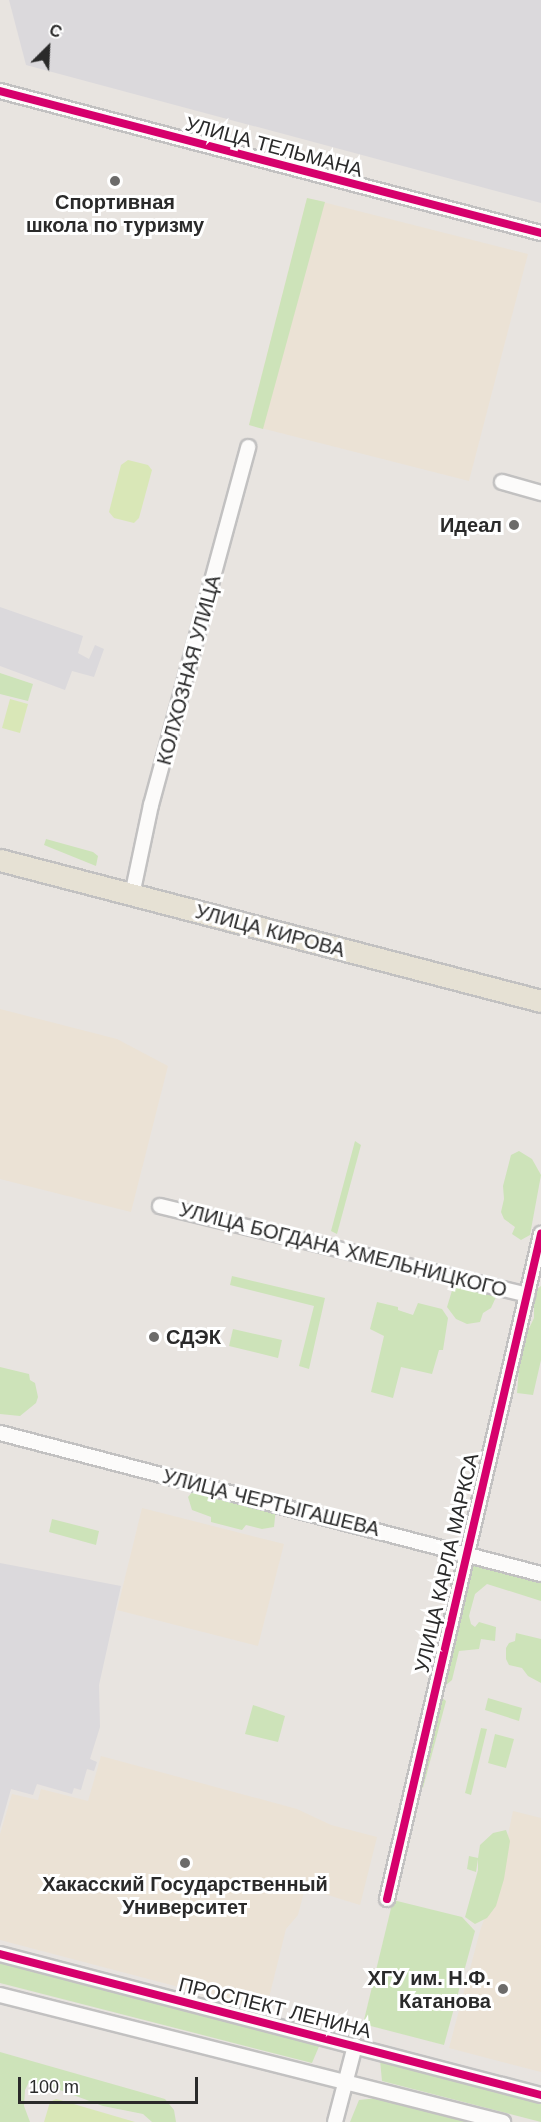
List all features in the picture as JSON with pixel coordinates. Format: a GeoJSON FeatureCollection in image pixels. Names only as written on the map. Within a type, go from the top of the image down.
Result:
{"type":"FeatureCollection","features":[{"type":"Feature","properties":{"kind":"main road","name":"УЛИЦА КИРОВА"},"geometry":{"type":"LineString","coordinates":[[0,860],[541,1001]]}},
{"type":"Feature","properties":{"kind":"street","name":"УЛИЦА ТЕЛЬМАНА"},"geometry":{"type":"LineString","coordinates":[[0,91],[541,233]]}},
{"type":"Feature","properties":{"kind":"street","name":"КОЛХОЗНАЯ УЛИЦА"},"geometry":{"type":"LineString","coordinates":[[132,895],[151,806],[248,447]]}},
{"type":"Feature","properties":{"kind":"street"},"geometry":{"type":"LineString","coordinates":[[502,482],[541,493]]}},
{"type":"Feature","properties":{"kind":"street","name":"УЛИЦА БОГДАНА ХМЕЛЬНИЦКОГО"},"geometry":{"type":"LineString","coordinates":[[160,1206],[527,1295]]}},
{"type":"Feature","properties":{"kind":"street","name":"УЛИЦА КАРЛА МАРКСА"},"geometry":{"type":"LineString","coordinates":[[387,1899],[541,1234]]}},
{"type":"Feature","properties":{"kind":"street","name":"УЛИЦА ЧЕРТЫГАШЕВА"},"geometry":{"type":"LineString","coordinates":[[0,1433],[541,1574]]}},
{"type":"Feature","properties":{"kind":"street","name":"ПРОСПЕКТ ЛЕНИНА"},"geometry":{"type":"LineString","coordinates":[[0,1954],[541,2095]]}},
{"type":"Feature","properties":{"kind":"street"},"geometry":{"type":"LineString","coordinates":[[0,1995],[503,2122]]}},
{"type":"Feature","properties":{"kind":"street"},"geometry":{"type":"LineString","coordinates":[[335,2122],[355,2046]]}},
{"type":"Feature","properties":{"kind":"shaded area"},"geometry":{"type":"Polygon","coordinates":[[[9,0],[541,0],[541,203],[26,65],[9,0]]]}},
{"type":"Feature","properties":{"kind":"shaded area"},"geometry":{"type":"Polygon","coordinates":[[[307,198],[528,254],[469,481],[249,425],[307,198]]]}},
{"type":"Feature","properties":{"kind":"shaded area"},"geometry":{"type":"Polygon","coordinates":[[[0,607],[83,636],[78,653],[89,659],[95,645],[104,649],[94,677],[72,671],[65,690],[0,666],[0,607]]]}},
{"type":"Feature","properties":{"kind":"shaded area"},"geometry":{"type":"Polygon","coordinates":[[[0,1009],[117,1039],[168,1066],[131,1212],[0,1179],[0,1009]]]}},
{"type":"Feature","properties":{"kind":"shaded area"},"geometry":{"type":"Polygon","coordinates":[[[142,1508],[284,1544],[258,1646],[117,1610],[142,1508]]]}},
{"type":"Feature","properties":{"kind":"shaded area"},"geometry":{"type":"Polygon","coordinates":[[[0,1563],[121,1586],[99,1685],[100,1727],[90,1759],[97,1762],[94,1771],[87,1769],[81,1790],[74,1788],[72,1794],[37,1784],[33,1795],[11,1789],[0,1828],[0,1563]]]}},
{"type":"Feature","properties":{"kind":"shaded area","name":"Хакасский Государственный Университет"},"geometry":{"type":"Polygon","coordinates":[[[101,1756],[297,1809],[331,1825],[377,1837],[360,1905],[305,1888],[298,1915],[286,1929],[266,2010],[0,1940],[0,1834],[12,1794],[38,1800],[41,1789],[88,1801],[101,1756]]]}},
{"type":"Feature","properties":{"kind":"shaded area","name":"ХГУ им. Н.Ф. Катанова"},"geometry":{"type":"Polygon","coordinates":[[[513,1811],[541,1818],[541,2072],[449,2048],[480,1931],[499,1878],[513,1811]]]}},
{"type":"Feature","properties":{"kind":"green space"},"geometry":{"type":"Polygon","coordinates":[[[307,198],[325,202],[263,429],[249,425],[307,198]]]}},
{"type":"Feature","properties":{"kind":"green space"},"geometry":{"type":"Polygon","coordinates":[[[128,460],[148,465],[152,470],[139,518],[134,523],[114,518],[109,512],[121,465],[128,460]]]}},
{"type":"Feature","properties":{"kind":"green space"},"geometry":{"type":"Polygon","coordinates":[[[0,673],[33,684],[28,701],[0,694],[0,673]]]}},
{"type":"Feature","properties":{"kind":"green space"},"geometry":{"type":"Polygon","coordinates":[[[10,699],[28,704],[20,733],[2,728],[10,699]]]}},
{"type":"Feature","properties":{"kind":"green space"},"geometry":{"type":"Polygon","coordinates":[[[46,839],[93,852],[98,856],[96,866],[44,845],[46,839]]]}},
{"type":"Feature","properties":{"kind":"green space"},"geometry":{"type":"Polygon","coordinates":[[[355,1141],[361,1145],[337,1234],[331,1231],[355,1141]]]}},
{"type":"Feature","properties":{"kind":"green space"},"geometry":{"type":"Polygon","coordinates":[[[519,1151],[532,1159],[541,1175],[530,1235],[521,1240],[512,1234],[515,1227],[504,1219],[501,1212],[504,1199],[503,1186],[511,1155],[519,1151]]]}},
{"type":"Feature","properties":{"kind":"green space"},"geometry":{"type":"Polygon","coordinates":[[[232,1276],[325,1298],[309,1369],[299,1366],[314,1306],[230,1285],[232,1276]]]}},
{"type":"Feature","properties":{"kind":"green space"},"geometry":{"type":"Polygon","coordinates":[[[466,1283],[492,1291],[496,1297],[491,1308],[483,1313],[480,1322],[467,1324],[456,1319],[447,1307],[454,1284],[466,1283]]]}},
{"type":"Feature","properties":{"kind":"green space"},"geometry":{"type":"Polygon","coordinates":[[[541,1286],[541,1360],[533,1395],[517,1393],[521,1345],[534,1318],[534,1291],[541,1286]]]}},
{"type":"Feature","properties":{"kind":"green space"},"geometry":{"type":"Polygon","coordinates":[[[377,1302],[398,1307],[398,1310],[413,1315],[418,1303],[442,1309],[448,1318],[443,1350],[439,1350],[432,1374],[401,1367],[393,1398],[371,1392],[384,1336],[370,1329],[377,1302]]]}},
{"type":"Feature","properties":{"kind":"green space"},"geometry":{"type":"Polygon","coordinates":[[[233,1329],[282,1340],[278,1358],[229,1346],[233,1329]]]}},
{"type":"Feature","properties":{"kind":"green space"},"geometry":{"type":"Polygon","coordinates":[[[0,1367],[29,1374],[30,1380],[35,1383],[38,1397],[36,1403],[20,1416],[0,1414],[0,1367]]]}},
{"type":"Feature","properties":{"kind":"green space"},"geometry":{"type":"Polygon","coordinates":[[[194,1490],[276,1508],[274,1527],[262,1529],[246,1525],[242,1530],[211,1522],[211,1517],[192,1510],[188,1497],[194,1490]]]}},
{"type":"Feature","properties":{"kind":"green space"},"geometry":{"type":"Polygon","coordinates":[[[52,1519],[99,1531],[96,1545],[49,1532],[52,1519]]]}},
{"type":"Feature","properties":{"kind":"green space"},"geometry":{"type":"Polygon","coordinates":[[[470,1560],[541,1576],[541,1601],[487,1584],[475,1594],[469,1616],[471,1624],[475,1627],[479,1622],[496,1627],[495,1641],[481,1639],[479,1649],[459,1651],[452,1680],[446,1685],[440,1681],[470,1560]]]}},
{"type":"Feature","properties":{"kind":"green space"},"geometry":{"type":"Polygon","coordinates":[[[516,1633],[541,1639],[541,1683],[528,1676],[522,1668],[509,1665],[506,1659],[506,1648],[509,1643],[515,1641],[516,1633]]]}},
{"type":"Feature","properties":{"kind":"green space"},"geometry":{"type":"Polygon","coordinates":[[[440,1696],[446,1701],[423,1788],[419,1785],[440,1696]]]}},
{"type":"Feature","properties":{"kind":"green space"},"geometry":{"type":"Polygon","coordinates":[[[488,1698],[522,1708],[519,1721],[485,1710],[488,1698]]]}},
{"type":"Feature","properties":{"kind":"green space"},"geometry":{"type":"Polygon","coordinates":[[[253,1705],[285,1716],[278,1742],[245,1734],[253,1705]]]}},
{"type":"Feature","properties":{"kind":"green space"},"geometry":{"type":"Polygon","coordinates":[[[481,1728],[487,1729],[471,1795],[465,1793],[481,1728]]]}},
{"type":"Feature","properties":{"kind":"green space"},"geometry":{"type":"Polygon","coordinates":[[[495,1734],[514,1739],[506,1768],[488,1763],[495,1734]]]}},
{"type":"Feature","properties":{"kind":"green space"},"geometry":{"type":"Polygon","coordinates":[[[506,1830],[510,1841],[504,1879],[496,1906],[487,1918],[475,1924],[465,1917],[478,1870],[478,1859],[476,1872],[467,1869],[469,1856],[478,1858],[480,1845],[493,1833],[506,1830]]]}},
{"type":"Feature","properties":{"kind":"green space"},"geometry":{"type":"Polygon","coordinates":[[[393,1900],[462,1917],[475,1931],[444,2045],[363,2024],[393,1900]]]}},
{"type":"Feature","properties":{"kind":"green space"},"geometry":{"type":"Polygon","coordinates":[[[0,1962],[320,2044],[312,2063],[0,1983],[0,1962]]]}},
{"type":"Feature","properties":{"kind":"green space"},"geometry":{"type":"Polygon","coordinates":[[[0,2052],[165,2099],[174,2110],[176,2122],[152,2122],[143,2114],[103,2106],[49,2086],[29,2082],[25,2090],[24,2106],[30,2122],[0,2122],[0,2052]]]}},
{"type":"Feature","properties":{"kind":"green space"},"geometry":{"type":"Polygon","coordinates":[[[380,2060],[391,2060],[541,2100],[541,2122],[382,2081],[380,2060]]]}},
{"type":"Feature","properties":{"kind":"green space"},"geometry":{"type":"Polygon","coordinates":[[[56,2099],[135,2122],[44,2122],[50,2102],[56,2099]]]}},
{"type":"Feature","properties":{"kind":"green space"},"geometry":{"type":"Polygon","coordinates":[[[390,2099],[477,2122],[350,2122],[359,2100],[390,2099]]]}},
{"type":"Feature","properties":{"kind":"cycle path"},"geometry":{"type":"LineString","coordinates":[[0,91],[541,233]]}},
{"type":"Feature","properties":{"kind":"cycle path"},"geometry":{"type":"LineString","coordinates":[[387,1899],[541,1234]]}},
{"type":"Feature","properties":{"kind":"cycle path"},"geometry":{"type":"LineString","coordinates":[[0,1954],[541,2095]]}},
{"type":"Feature","properties":{"kind":"place","name":"Спортивная школа по туризму"},"geometry":{"type":"Point","coordinates":[115,181]}},
{"type":"Feature","properties":{"kind":"place","name":"Идеал"},"geometry":{"type":"Point","coordinates":[514,525]}},
{"type":"Feature","properties":{"kind":"place","name":"СДЭК"},"geometry":{"type":"Point","coordinates":[154,1337]}},
{"type":"Feature","properties":{"kind":"place","name":"Хакасский Государственный Университет"},"geometry":{"type":"Point","coordinates":[185,1863]}},
{"type":"Feature","properties":{"kind":"place","name":"ХГУ им. Н.Ф. Катанова"},"geometry":{"type":"Point","coordinates":[503,1989]}}]}
